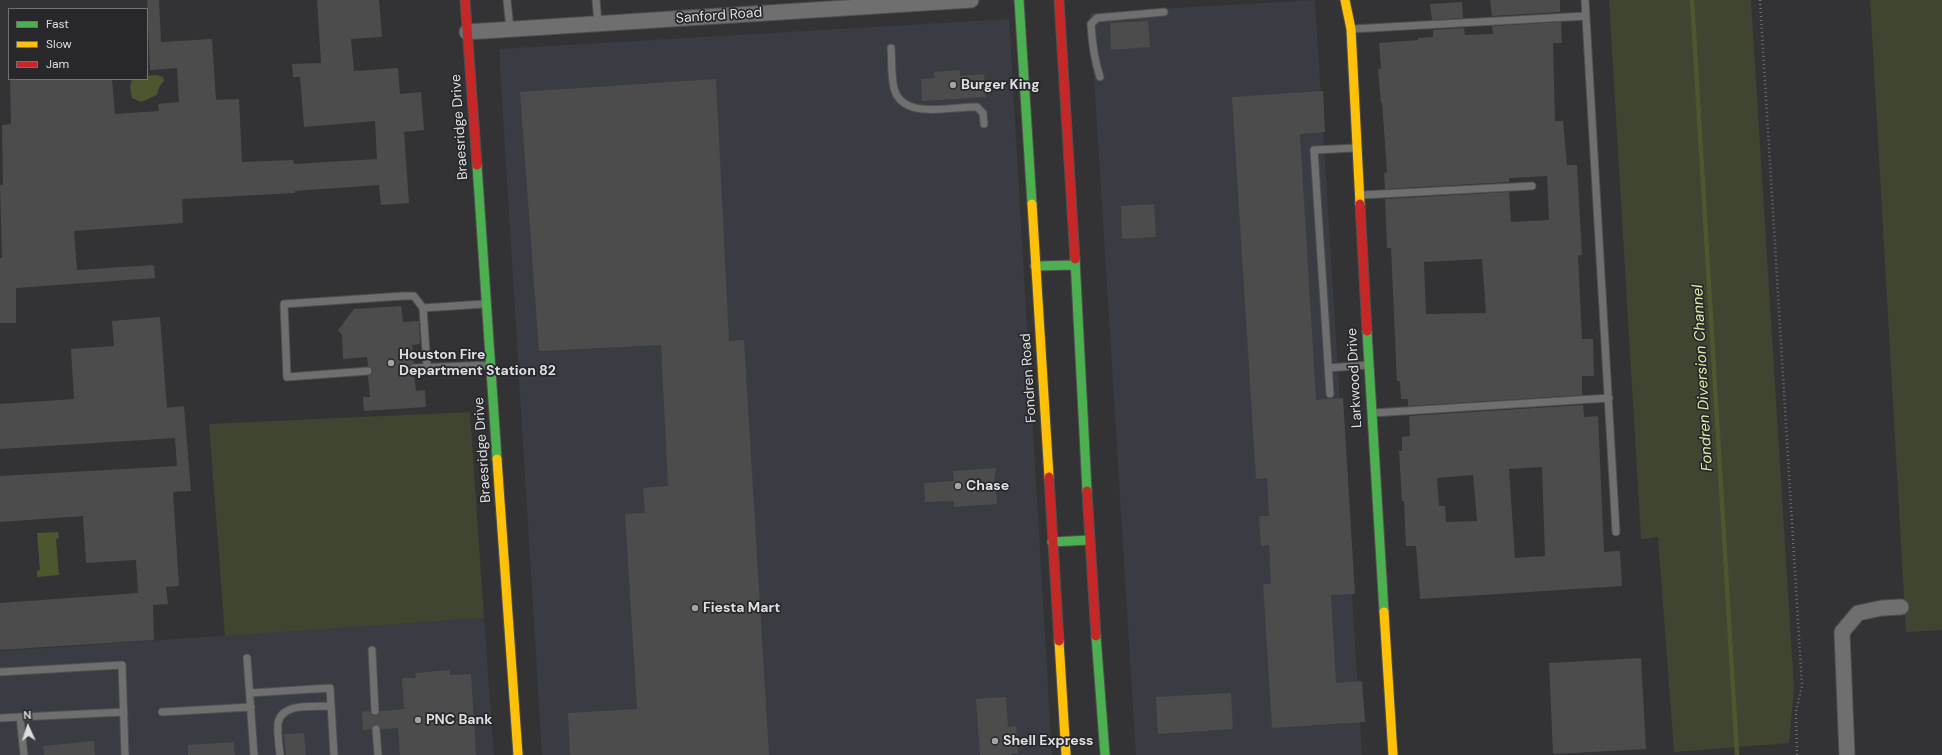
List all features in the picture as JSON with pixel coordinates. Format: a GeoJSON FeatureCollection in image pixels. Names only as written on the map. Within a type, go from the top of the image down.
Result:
{"type":"FeatureCollection","features":[{"type":"Feature","properties":{"kind":"main road","name":"Braesridge Drive"},"geometry":{"type":"LineString","coordinates":[[465,0],[488,304],[518,755]]}},
{"type":"Feature","properties":{"kind":"main road","name":"Fondren Road"},"geometry":{"type":"LineString","coordinates":[[1019,0],[1066,755]]}},
{"type":"Feature","properties":{"kind":"main road"},"geometry":{"type":"LineString","coordinates":[[1059,0],[1085,425],[1089,540],[1105,755]]}},
{"type":"Feature","properties":{"kind":"main road","name":"Larkwood Drive"},"geometry":{"type":"LineString","coordinates":[[1345,0],[1352,30],[1368,365],[1393,755]]}},
{"type":"Feature","properties":{"kind":"main road"},"geometry":{"type":"LineString","coordinates":[[1035,266],[1075,264]]}},
{"type":"Feature","properties":{"kind":"main road"},"geometry":{"type":"LineString","coordinates":[[1052,542],[1089,540]]}},
{"type":"Feature","properties":{"kind":"street","name":"Sanford Road"},"geometry":{"type":"LineString","coordinates":[[468,32],[598,24],[861,4],[971,0]]}},
{"type":"Feature","properties":{"kind":"street"},"geometry":{"type":"LineString","coordinates":[[1847,755],[1842,632],[1858,613],[1882,608],[1901,607]]}},
{"type":"Feature","properties":{"kind":"lane"},"geometry":{"type":"LineString","coordinates":[[507,0],[510,29]]}},
{"type":"Feature","properties":{"kind":"lane"},"geometry":{"type":"LineString","coordinates":[[596,0],[598,24]]}},
{"type":"Feature","properties":{"kind":"lane"},"geometry":{"type":"LineString","coordinates":[[1585,0],[1616,532]]}},
{"type":"Feature","properties":{"kind":"lane"},"geometry":{"type":"LineString","coordinates":[[1100,77],[1094,59],[1091,24],[1097,18],[1164,12]]}},
{"type":"Feature","properties":{"kind":"lane"},"geometry":{"type":"LineString","coordinates":[[1352,30],[1586,16]]}},
{"type":"Feature","properties":{"kind":"lane"},"geometry":{"type":"LineString","coordinates":[[891,48],[894,89],[898,98],[906,105],[918,110],[977,108],[983,113],[984,124]]}},
{"type":"Feature","properties":{"kind":"lane"},"geometry":{"type":"LineString","coordinates":[[1330,394],[1314,150],[1357,148]]}},
{"type":"Feature","properties":{"kind":"lane"},"geometry":{"type":"LineString","coordinates":[[1360,195],[1532,186]]}},
{"type":"Feature","properties":{"kind":"lane"},"geometry":{"type":"LineString","coordinates":[[368,371],[287,377],[284,304],[414,296],[423,308],[427,367]]}},
{"type":"Feature","properties":{"kind":"lane"},"geometry":{"type":"LineString","coordinates":[[423,308],[488,304]]}},
{"type":"Feature","properties":{"kind":"lane"},"geometry":{"type":"LineString","coordinates":[[414,368],[491,365]]}},
{"type":"Feature","properties":{"kind":"lane"},"geometry":{"type":"LineString","coordinates":[[1328,368],[1368,365]]}},
{"type":"Feature","properties":{"kind":"lane"},"geometry":{"type":"LineString","coordinates":[[1371,413],[1609,398]]}},
{"type":"Feature","properties":{"kind":"lane"},"geometry":{"type":"LineString","coordinates":[[372,650],[375,711]]}},
{"type":"Feature","properties":{"kind":"lane"},"geometry":{"type":"LineString","coordinates":[[247,658],[254,755]]}},
{"type":"Feature","properties":{"kind":"lane"},"geometry":{"type":"LineString","coordinates":[[0,672],[122,665],[125,755]]}},
{"type":"Feature","properties":{"kind":"lane"},"geometry":{"type":"LineString","coordinates":[[250,693],[330,688],[334,755]]}},
{"type":"Feature","properties":{"kind":"lane"},"geometry":{"type":"LineString","coordinates":[[280,755],[278,724],[282,713],[288,709],[331,706]]}},
{"type":"Feature","properties":{"kind":"lane"},"geometry":{"type":"LineString","coordinates":[[162,712],[250,707]]}},
{"type":"Feature","properties":{"kind":"lane"},"geometry":{"type":"LineString","coordinates":[[0,718],[124,712]]}},
{"type":"Feature","properties":{"kind":"lane"},"geometry":{"type":"LineString","coordinates":[[20,717],[24,755]]}},
{"type":"Feature","properties":{"kind":"lane"},"geometry":{"type":"LineString","coordinates":[[376,729],[378,755]]}},
{"type":"Feature","properties":{"kind":"path"},"geometry":{"type":"LineString","coordinates":[[1760,0],[1802,686],[1796,711],[1797,755]]}},
{"type":"Feature","properties":{"kind":"shaded area"},"geometry":{"type":"Polygon","coordinates":[[[1315,0],[1362,755],[1136,755],[1090,13],[1315,0]]]}},
{"type":"Feature","properties":{"kind":"shaded area"},"geometry":{"type":"Polygon","coordinates":[[[1609,0],[1751,0],[1794,688],[1789,743],[1674,752],[1658,537],[1641,539],[1609,0]]]}},
{"type":"Feature","properties":{"kind":"shaded area"},"geometry":{"type":"Polygon","coordinates":[[[1870,0],[1942,0],[1942,630],[1906,632],[1870,0]]]}},
{"type":"Feature","properties":{"kind":"shaded area"},"geometry":{"type":"Polygon","coordinates":[[[1009,19],[1052,755],[542,755],[499,49],[1009,19]]]}},
{"type":"Feature","properties":{"kind":"shaded area"},"geometry":{"type":"Polygon","coordinates":[[[156,75],[163,77],[164,81],[159,87],[157,95],[141,102],[132,98],[130,87],[132,80],[148,80],[148,76],[156,75]]]}},
{"type":"Feature","properties":{"kind":"shaded area"},"geometry":{"type":"Polygon","coordinates":[[[470,412],[484,618],[225,636],[209,424],[470,412]]]}},
{"type":"Feature","properties":{"kind":"shaded area"},"geometry":{"type":"Polygon","coordinates":[[[58,532],[59,538],[56,539],[59,575],[37,577],[37,571],[40,570],[37,533],[58,532]]]}},
{"type":"Feature","properties":{"kind":"shaded area"},"geometry":{"type":"Polygon","coordinates":[[[484,618],[494,755],[0,755],[0,651],[484,618]]]}},
{"type":"Feature","properties":{"kind":"building"},"geometry":{"type":"Polygon","coordinates":[[[147,0],[159,0],[161,42],[212,39],[216,100],[239,99],[242,162],[293,160],[294,164],[377,159],[375,121],[304,127],[300,77],[293,77],[292,64],[321,63],[317,0],[379,0],[382,37],[351,39],[354,71],[398,68],[400,94],[421,92],[424,130],[404,132],[409,203],[381,205],[379,185],[295,191],[295,193],[182,199],[183,223],[74,231],[77,270],[154,265],[155,278],[16,288],[16,323],[0,323],[0,258],[2,258],[0,185],[3,185],[2,125],[11,124],[10,80],[112,80],[115,114],[159,111],[158,104],[179,102],[177,68],[150,70],[147,0]]]}},
{"type":"Feature","properties":{"kind":"building"},"geometry":{"type":"Polygon","coordinates":[[[1490,0],[1560,0],[1560,12],[1492,16],[1490,0]]]}},
{"type":"Feature","properties":{"kind":"building"},"geometry":{"type":"Polygon","coordinates":[[[1462,2],[1463,18],[1432,20],[1430,4],[1462,2]]]}},
{"type":"Feature","properties":{"kind":"building"},"geometry":{"type":"Polygon","coordinates":[[[1148,21],[1150,47],[1111,50],[1110,23],[1148,21]]]}},
{"type":"Feature","properties":{"kind":"building"},"geometry":{"type":"Polygon","coordinates":[[[1561,22],[1562,43],[1553,43],[1555,121],[1563,121],[1567,165],[1577,165],[1582,255],[1578,256],[1582,339],[1593,339],[1594,376],[1582,376],[1582,395],[1408,406],[1408,399],[1401,399],[1400,381],[1397,381],[1391,248],[1387,248],[1385,199],[1509,192],[1511,222],[1549,220],[1547,176],[1509,178],[1509,182],[1385,189],[1384,173],[1387,172],[1378,69],[1381,69],[1379,43],[1418,40],[1418,38],[1433,37],[1433,30],[1464,28],[1465,35],[1493,34],[1492,26],[1561,22]],[[1482,259],[1424,262],[1426,314],[1486,313],[1482,259]]]}},
{"type":"Feature","properties":{"kind":"building","name":"Burger King"},"geometry":{"type":"Polygon","coordinates":[[[960,70],[960,76],[984,74],[986,97],[922,101],[921,79],[935,78],[934,72],[960,70]]]}},
{"type":"Feature","properties":{"kind":"building"},"geometry":{"type":"Polygon","coordinates":[[[716,79],[729,341],[744,340],[769,755],[570,755],[568,713],[637,709],[625,514],[645,513],[643,488],[668,486],[661,345],[539,351],[520,92],[716,79]]]}},
{"type":"Feature","properties":{"kind":"building"},"geometry":{"type":"Polygon","coordinates":[[[1323,91],[1325,132],[1300,134],[1316,400],[1343,398],[1355,594],[1331,595],[1336,683],[1362,681],[1365,722],[1272,728],[1263,584],[1271,584],[1269,545],[1261,546],[1259,516],[1269,516],[1267,478],[1256,479],[1232,97],[1323,91]]]}},
{"type":"Feature","properties":{"kind":"building"},"geometry":{"type":"Polygon","coordinates":[[[1154,204],[1156,237],[1122,239],[1121,206],[1154,204]]]}},
{"type":"Feature","properties":{"kind":"building","name":"Houston Fire Department Station 82"},"geometry":{"type":"Polygon","coordinates":[[[401,306],[403,322],[419,321],[420,344],[412,345],[414,363],[410,365],[409,369],[414,373],[416,391],[425,390],[426,407],[364,411],[363,397],[370,397],[368,376],[372,374],[373,370],[368,366],[367,357],[343,359],[342,335],[338,330],[354,309],[401,306]]]}},
{"type":"Feature","properties":{"kind":"building"},"geometry":{"type":"Polygon","coordinates":[[[160,317],[167,408],[184,406],[191,491],[173,492],[179,586],[166,587],[168,604],[153,605],[154,640],[0,650],[0,603],[138,593],[136,560],[86,563],[83,516],[0,522],[0,476],[177,466],[175,438],[0,449],[0,404],[74,399],[71,349],[114,346],[112,321],[160,317]]]}},
{"type":"Feature","properties":{"kind":"building"},"geometry":{"type":"Polygon","coordinates":[[[1583,405],[1584,417],[1598,416],[1604,552],[1620,551],[1622,586],[1420,599],[1416,546],[1406,546],[1404,501],[1402,501],[1399,451],[1402,451],[1402,437],[1410,436],[1409,416],[1583,405]],[[1542,467],[1509,469],[1515,558],[1545,556],[1542,467]],[[1473,475],[1437,478],[1439,506],[1445,506],[1446,522],[1477,521],[1473,475]]]}},
{"type":"Feature","properties":{"kind":"building","name":"Chase"},"geometry":{"type":"Polygon","coordinates":[[[996,468],[993,489],[996,489],[997,504],[954,507],[954,501],[925,502],[924,483],[954,481],[953,471],[996,468]]]}},
{"type":"Feature","properties":{"kind":"building"},"geometry":{"type":"Polygon","coordinates":[[[1641,658],[1646,749],[1553,754],[1549,663],[1641,658]]]}},
{"type":"Feature","properties":{"kind":"building","name":"PNC Bank"},"geometry":{"type":"Polygon","coordinates":[[[450,670],[450,675],[471,674],[476,755],[400,755],[398,728],[381,729],[376,724],[373,725],[371,729],[363,730],[362,712],[370,711],[372,715],[376,716],[380,711],[404,709],[402,678],[416,678],[415,673],[450,670]]]}},
{"type":"Feature","properties":{"kind":"building"},"geometry":{"type":"Polygon","coordinates":[[[1231,693],[1233,729],[1158,734],[1156,697],[1231,693]]]}},
{"type":"Feature","properties":{"kind":"building"},"geometry":{"type":"Polygon","coordinates":[[[1006,697],[1008,727],[1016,726],[1018,753],[1011,755],[980,755],[976,699],[1006,697]]]}},
{"type":"Feature","properties":{"kind":"building"},"geometry":{"type":"Polygon","coordinates":[[[304,733],[306,755],[286,755],[284,734],[304,733]]]}},
{"type":"Feature","properties":{"kind":"building"},"geometry":{"type":"Polygon","coordinates":[[[94,741],[95,755],[44,755],[43,746],[94,741]]]}},
{"type":"Feature","properties":{"kind":"building"},"geometry":{"type":"Polygon","coordinates":[[[234,742],[235,755],[188,755],[188,745],[234,742]]]}},
{"type":"Feature","properties":{"kind":"waterway","name":"Fondren Diversion Channel"},"geometry":{"type":"LineString","coordinates":[[1692,0],[1737,755]]}},
{"type":"Feature","properties":{"kind":"traffic: fast"},"geometry":{"type":"LineString","coordinates":[[1019,0],[1032,204]]}},
{"type":"Feature","properties":{"kind":"traffic: fast"},"geometry":{"type":"LineString","coordinates":[[477,165],[497,459]]}},
{"type":"Feature","properties":{"kind":"traffic: fast"},"geometry":{"type":"LineString","coordinates":[[1075,259],[1087,491]]}},
{"type":"Feature","properties":{"kind":"traffic: fast"},"geometry":{"type":"LineString","coordinates":[[1035,266],[1075,265]]}},
{"type":"Feature","properties":{"kind":"traffic: fast"},"geometry":{"type":"LineString","coordinates":[[1367,331],[1384,612]]}},
{"type":"Feature","properties":{"kind":"traffic: fast"},"geometry":{"type":"LineString","coordinates":[[1052,542],[1089,540]]}},
{"type":"Feature","properties":{"kind":"traffic: fast"},"geometry":{"type":"LineString","coordinates":[[1096,636],[1105,755]]}},
{"type":"Feature","properties":{"kind":"traffic: slow"},"geometry":{"type":"LineString","coordinates":[[1345,0],[1351,29],[1360,204]]}},
{"type":"Feature","properties":{"kind":"traffic: slow"},"geometry":{"type":"LineString","coordinates":[[1032,204],[1049,477]]}},
{"type":"Feature","properties":{"kind":"traffic: slow"},"geometry":{"type":"LineString","coordinates":[[497,459],[518,755]]}},
{"type":"Feature","properties":{"kind":"traffic: slow"},"geometry":{"type":"LineString","coordinates":[[1384,612],[1393,755]]}},
{"type":"Feature","properties":{"kind":"traffic: slow"},"geometry":{"type":"LineString","coordinates":[[1059,641],[1066,755]]}},
{"type":"Feature","properties":{"kind":"traffic: jam"},"geometry":{"type":"LineString","coordinates":[[465,0],[477,165]]}},
{"type":"Feature","properties":{"kind":"traffic: jam"},"geometry":{"type":"LineString","coordinates":[[1059,0],[1075,259]]}},
{"type":"Feature","properties":{"kind":"traffic: jam"},"geometry":{"type":"LineString","coordinates":[[1360,204],[1367,331]]}},
{"type":"Feature","properties":{"kind":"traffic: jam"},"geometry":{"type":"LineString","coordinates":[[1049,477],[1059,641]]}},
{"type":"Feature","properties":{"kind":"traffic: jam"},"geometry":{"type":"LineString","coordinates":[[1087,491],[1096,636]]}},
{"type":"Feature","properties":{"kind":"place","name":"Burger King"},"geometry":{"type":"Point","coordinates":[953,85]}},
{"type":"Feature","properties":{"kind":"place","name":"Houston Fire Department Station 82"},"geometry":{"type":"Point","coordinates":[391,363]}},
{"type":"Feature","properties":{"kind":"place","name":"Chase"},"geometry":{"type":"Point","coordinates":[958,486]}},
{"type":"Feature","properties":{"kind":"place","name":"Fiesta Mart"},"geometry":{"type":"Point","coordinates":[695,608]}},
{"type":"Feature","properties":{"kind":"place","name":"PNC Bank"},"geometry":{"type":"Point","coordinates":[418,720]}},
{"type":"Feature","properties":{"kind":"place","name":"Shell Express"},"geometry":{"type":"Point","coordinates":[995,741]}}]}
